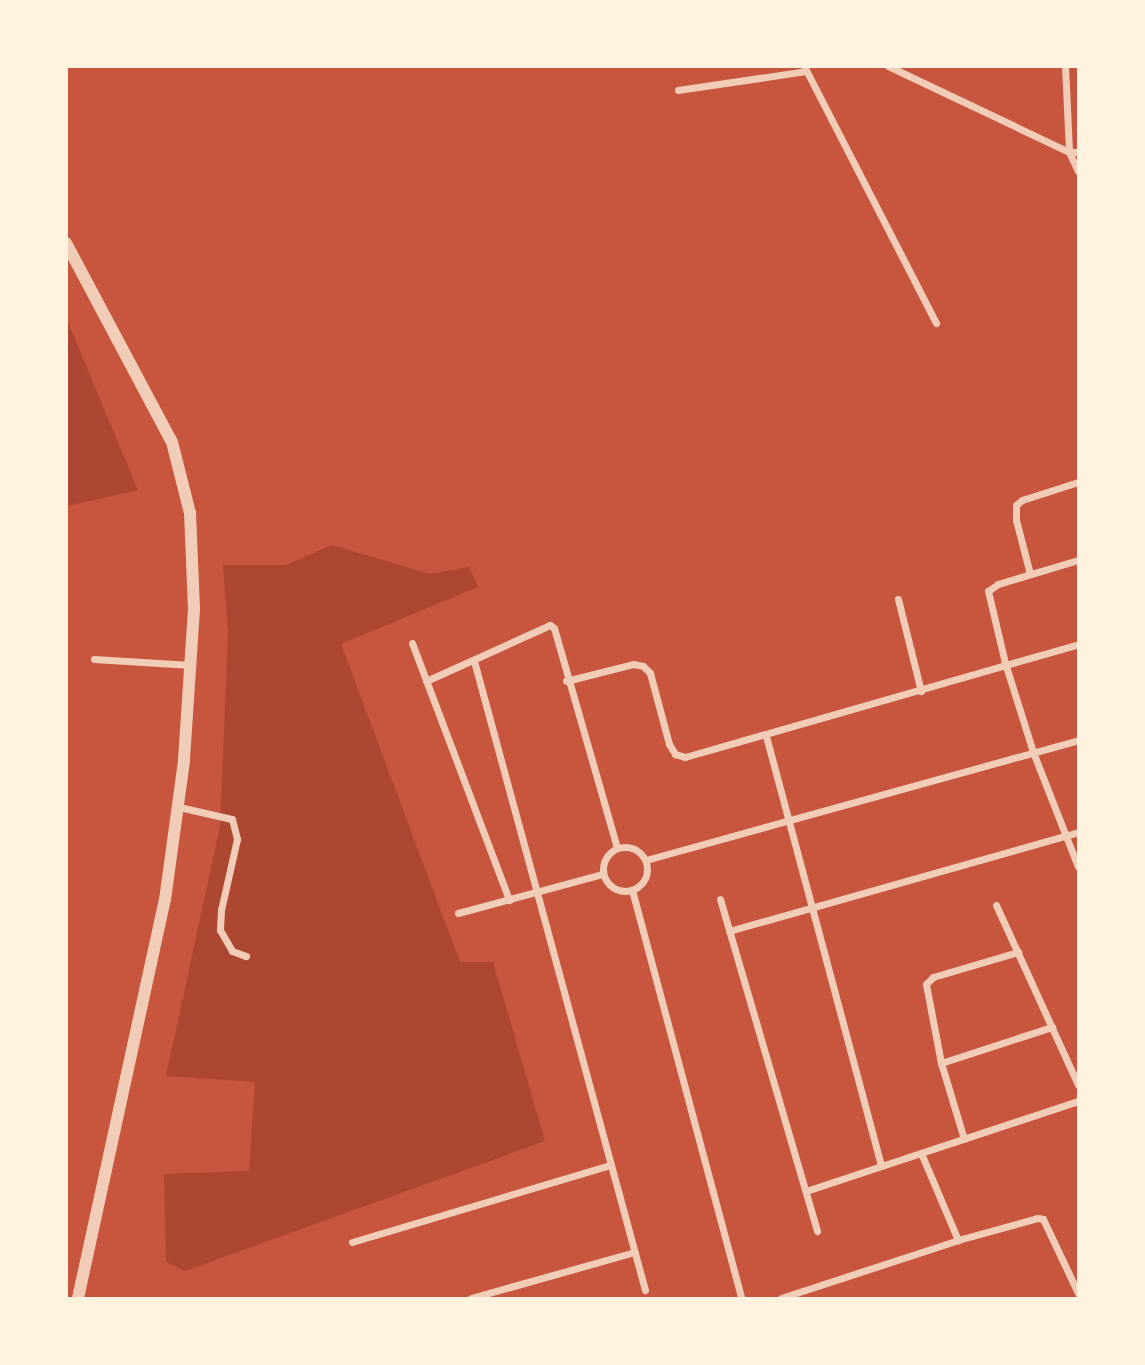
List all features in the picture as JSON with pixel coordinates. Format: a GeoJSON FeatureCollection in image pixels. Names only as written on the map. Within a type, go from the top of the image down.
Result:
{"type":"FeatureCollection","features":[{"type":"Feature","properties":{"kind":"street"},"geometry":{"type":"LineString","coordinates":[[888,66],[1069,152],[1079,152]]}},
{"type":"Feature","properties":{"kind":"street"},"geometry":{"type":"LineString","coordinates":[[1066,66],[1069,152],[1079,171]]}},
{"type":"Feature","properties":{"kind":"street"},"geometry":{"type":"LineString","coordinates":[[678,90],[805,69],[936,323]]}},
{"type":"Feature","properties":{"kind":"street"},"geometry":{"type":"LineString","coordinates":[[66,243],[149,393],[178,463],[187,495],[193,543],[192,665],[179,807],[153,960],[78,1298]]}},
{"type":"Feature","properties":{"kind":"street"},"geometry":{"type":"LineString","coordinates":[[1030,575],[1016,520],[1016,505],[1023,500],[1079,482]]}},
{"type":"Feature","properties":{"kind":"street"},"geometry":{"type":"LineString","coordinates":[[1079,560],[998,584],[988,591],[1005,663],[1033,752],[1064,836],[1079,867]]}},
{"type":"Feature","properties":{"kind":"street"},"geometry":{"type":"LineString","coordinates":[[898,599],[920,691]]}},
{"type":"Feature","properties":{"kind":"street"},"geometry":{"type":"LineString","coordinates":[[426,681],[550,625],[556,632],[566,681],[617,848]]}},
{"type":"Feature","properties":{"kind":"street"},"geometry":{"type":"LineString","coordinates":[[412,643],[509,900]]}},
{"type":"Feature","properties":{"kind":"street"},"geometry":{"type":"LineString","coordinates":[[566,681],[634,664],[643,666],[654,685],[669,744],[676,754],[685,757],[766,736],[1005,663],[1079,644]]}},
{"type":"Feature","properties":{"kind":"street"},"geometry":{"type":"LineString","coordinates":[[94,659],[192,665]]}},
{"type":"Feature","properties":{"kind":"street"},"geometry":{"type":"LineString","coordinates":[[474,661],[645,1290]]}},
{"type":"Feature","properties":{"kind":"street"},"geometry":{"type":"LineString","coordinates":[[766,736],[881,1166]]}},
{"type":"Feature","properties":{"kind":"street"},"geometry":{"type":"LineString","coordinates":[[646,860],[1079,740]]}},
{"type":"Feature","properties":{"kind":"street"},"geometry":{"type":"LineString","coordinates":[[179,807],[197,808],[232,818],[237,839],[220,930],[232,951],[246,956]]}},
{"type":"Feature","properties":{"kind":"street"},"geometry":{"type":"LineString","coordinates":[[729,931],[1079,832]]}},
{"type":"Feature","properties":{"kind":"street"},"geometry":{"type":"LineString","coordinates":[[628,846],[639,851],[646,860],[647,872],[642,883],[632,890],[620,891],[609,884],[603,874],[605,858],[617,848],[628,846]]}},
{"type":"Feature","properties":{"kind":"street"},"geometry":{"type":"LineString","coordinates":[[458,913],[603,874]]}},
{"type":"Feature","properties":{"kind":"street"},"geometry":{"type":"LineString","coordinates":[[632,890],[741,1298]]}},
{"type":"Feature","properties":{"kind":"street"},"geometry":{"type":"LineString","coordinates":[[720,900],[817,1231]]}},
{"type":"Feature","properties":{"kind":"street"},"geometry":{"type":"LineString","coordinates":[[996,905],[1079,1085]]}},
{"type":"Feature","properties":{"kind":"street"},"geometry":{"type":"LineString","coordinates":[[964,1139],[941,1063],[926,984],[933,977],[1018,952]]}},
{"type":"Feature","properties":{"kind":"street"},"geometry":{"type":"LineString","coordinates":[[941,1063],[1052,1027]]}},
{"type":"Feature","properties":{"kind":"street"},"geometry":{"type":"LineString","coordinates":[[806,1191],[1079,1101]]}},
{"type":"Feature","properties":{"kind":"street"},"geometry":{"type":"LineString","coordinates":[[920,1153],[958,1240]]}},
{"type":"Feature","properties":{"kind":"street"},"geometry":{"type":"LineString","coordinates":[[352,1242],[610,1165]]}},
{"type":"Feature","properties":{"kind":"street"},"geometry":{"type":"LineString","coordinates":[[781,1298],[1030,1219],[1044,1219],[1079,1293]]}},
{"type":"Feature","properties":{"kind":"street"},"geometry":{"type":"LineString","coordinates":[[471,1298],[635,1252]]}},
{"type":"Feature","properties":{"kind":"shaded area"},"geometry":{"type":"Polygon","coordinates":[[[67,320],[138,490],[66,506],[67,320]]]}},
{"type":"Feature","properties":{"kind":"shaded area"},"geometry":{"type":"Polygon","coordinates":[[[332,545],[430,574],[469,567],[478,587],[341,644],[460,962],[493,962],[545,1141],[185,1271],[166,1262],[164,1174],[249,1171],[255,1082],[166,1076],[220,826],[228,632],[223,565],[286,565],[332,545]]]}}]}
